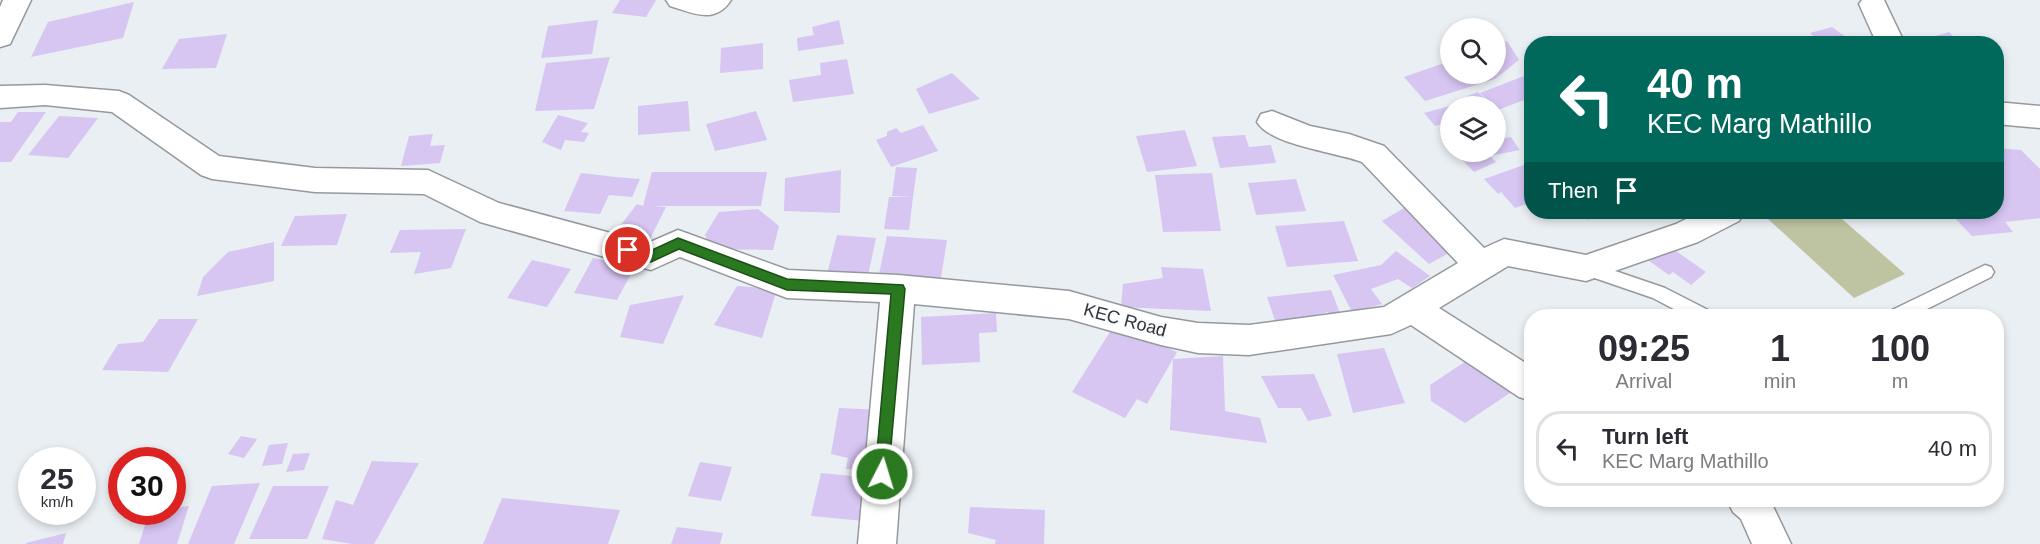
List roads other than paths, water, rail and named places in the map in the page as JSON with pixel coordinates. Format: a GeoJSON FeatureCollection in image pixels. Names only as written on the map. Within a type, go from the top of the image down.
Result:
{"type":"FeatureCollection","features":[{"type":"Feature","properties":{"kind":"street"},"geometry":{"type":"LineString","coordinates":[[0,37],[17,0]]}},
{"type":"Feature","properties":{"kind":"street"},"geometry":{"type":"LineString","coordinates":[[680,0],[707,8],[717,0]]}},
{"type":"Feature","properties":{"kind":"street"},"geometry":{"type":"LineString","coordinates":[[1873,4],[1887,36]]}},
{"type":"Feature","properties":{"kind":"street","name":"KEC Road"},"geometry":{"type":"LineString","coordinates":[[0,97],[45,96],[119,102],[212,167],[315,180],[428,182],[491,213],[651,257],[678,243],[787,284],[898,289],[1069,304],[1161,331],[1208,339],[1249,340],[1391,320],[1504,252],[1586,268]]}},
{"type":"Feature","properties":{"kind":"street"},"geometry":{"type":"LineString","coordinates":[[2004,114],[2040,117]]}},
{"type":"Feature","properties":{"kind":"street"},"geometry":{"type":"LineString","coordinates":[[1272,122],[1304,136],[1349,145],[1373,154],[1481,266]]}},
{"type":"Feature","properties":{"kind":"street"},"geometry":{"type":"LineString","coordinates":[[1586,268],[1687,233],[1714,219]]}},
{"type":"Feature","properties":{"kind":"street"},"geometry":{"type":"LineString","coordinates":[[876,544],[898,289]]}},
{"type":"Feature","properties":{"kind":"street"},"geometry":{"type":"LineString","coordinates":[[1412,308],[1524,381]]}},
{"type":"Feature","properties":{"kind":"street"},"geometry":{"type":"LineString","coordinates":[[1754,507],[1772,544]]}},
{"type":"Feature","properties":{"kind":"lane"},"geometry":{"type":"LineString","coordinates":[[1586,268],[1659,293],[1690,309]]}},
{"type":"Feature","properties":{"kind":"lane"},"geometry":{"type":"LineString","coordinates":[[1911,309],[1986,272]]}}]}
